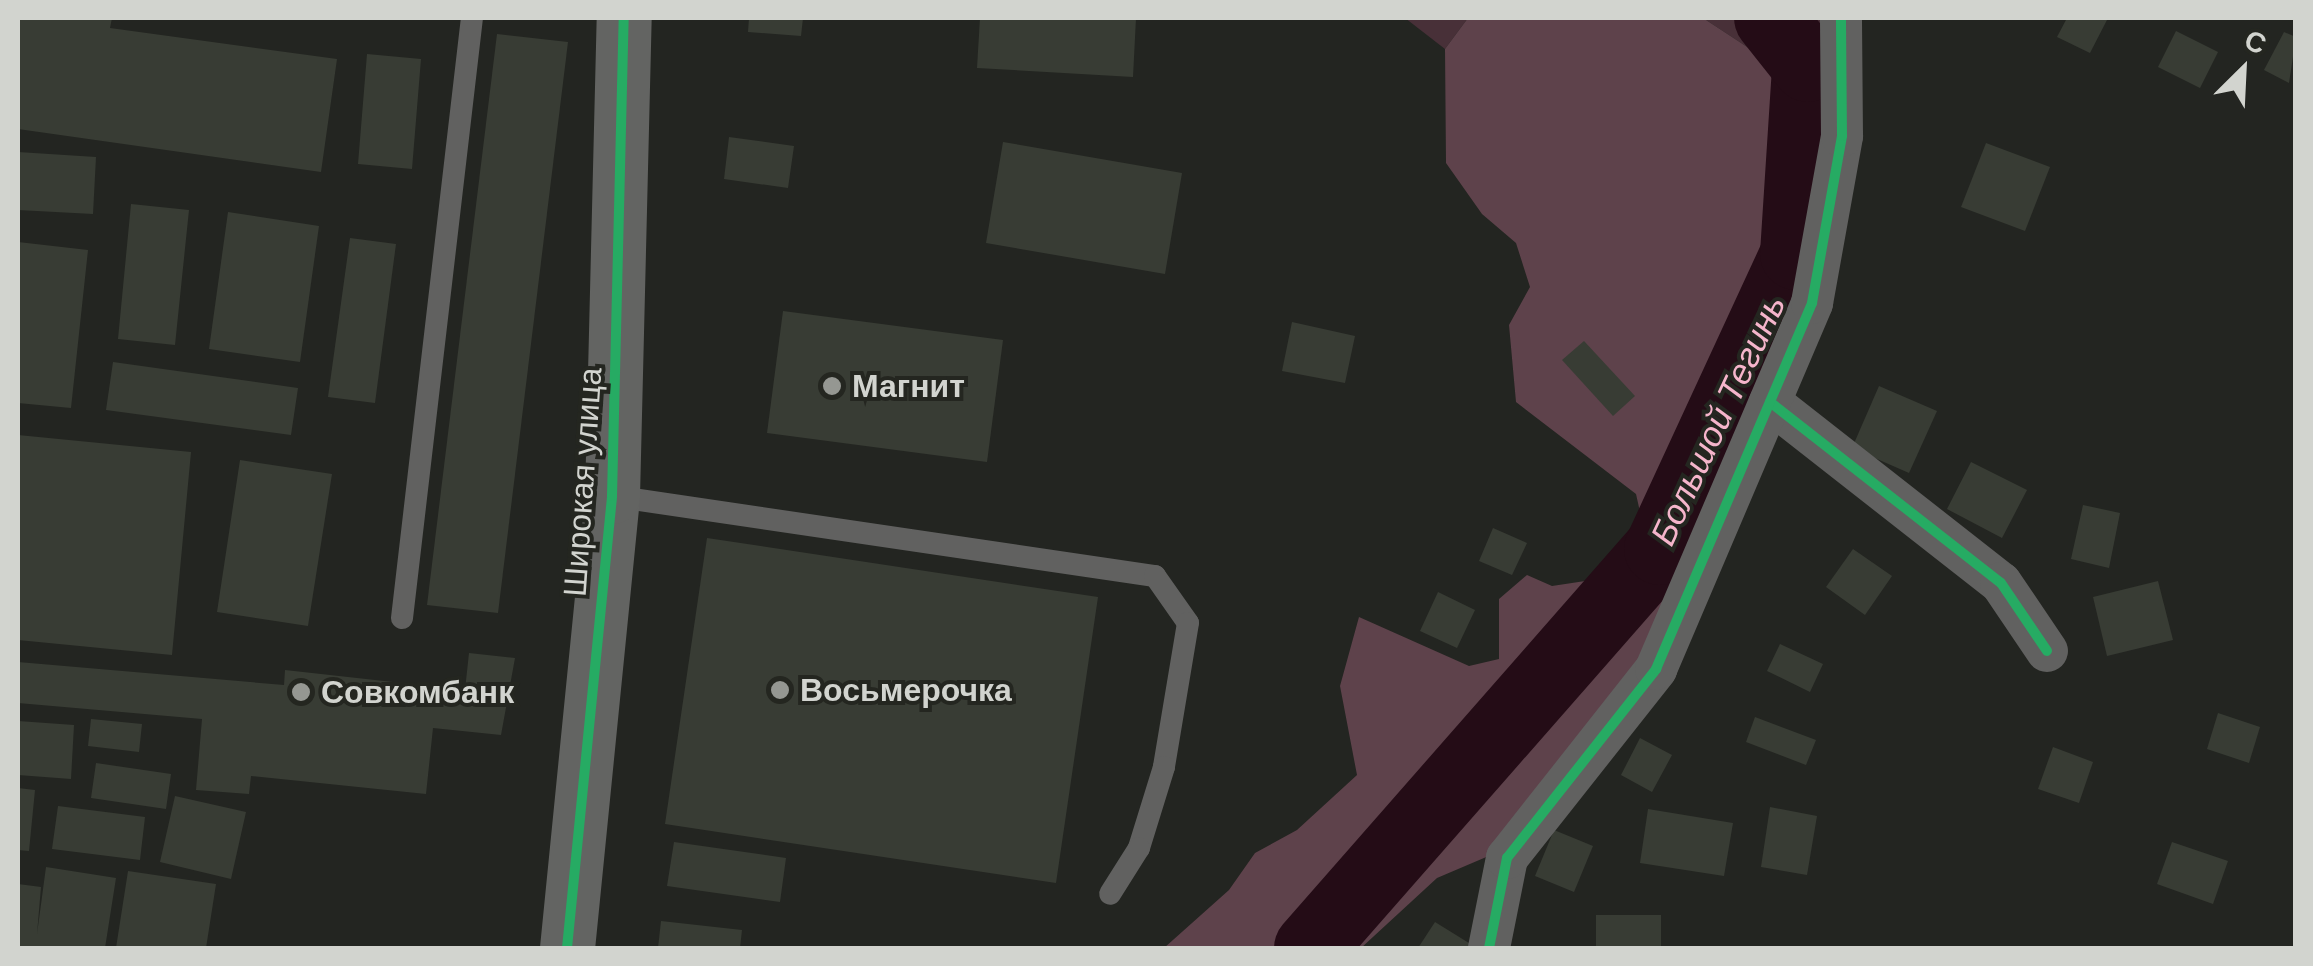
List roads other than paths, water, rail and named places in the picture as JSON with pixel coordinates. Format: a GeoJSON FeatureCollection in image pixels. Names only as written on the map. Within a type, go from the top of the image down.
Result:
{"type":"FeatureCollection","features":[{"type":"Feature","properties":{"kind":"street","name":"Широкая улица"},"geometry":{"type":"LineString","coordinates":[[567,948],[612,496],[624,18]]}},
{"type":"Feature","properties":{"kind":"street"},"geometry":{"type":"LineString","coordinates":[[1489,948],[1507,858],[1656,669],[1812,303],[1842,136],[1841,18]]}},
{"type":"Feature","properties":{"kind":"street"},"geometry":{"type":"LineString","coordinates":[[1770,402],[2001,583],[2047,651]]}},
{"type":"Feature","properties":{"kind":"lane"},"geometry":{"type":"LineString","coordinates":[[402,618],[472,18]]}},
{"type":"Feature","properties":{"kind":"lane"},"geometry":{"type":"LineString","coordinates":[[612,496],[1156,576],[1188,623],[1164,768],[1138,848],[1110,894]]}},
{"type":"Feature","properties":{"kind":"waterway","name":"Большой Тегинь"},"geometry":{"type":"LineString","coordinates":[[1310,948],[1660,549],[1796,254],[1808,66],[1770,18]]}},
{"type":"Feature","properties":{"kind":"place","name":"Магнит"},"geometry":{"type":"Point","coordinates":[832,386]}},
{"type":"Feature","properties":{"kind":"place","name":"Восьмерочка"},"geometry":{"type":"Point","coordinates":[780,690]}},
{"type":"Feature","properties":{"kind":"place","name":"Совкомбанк"},"geometry":{"type":"Point","coordinates":[301,692]}}]}
